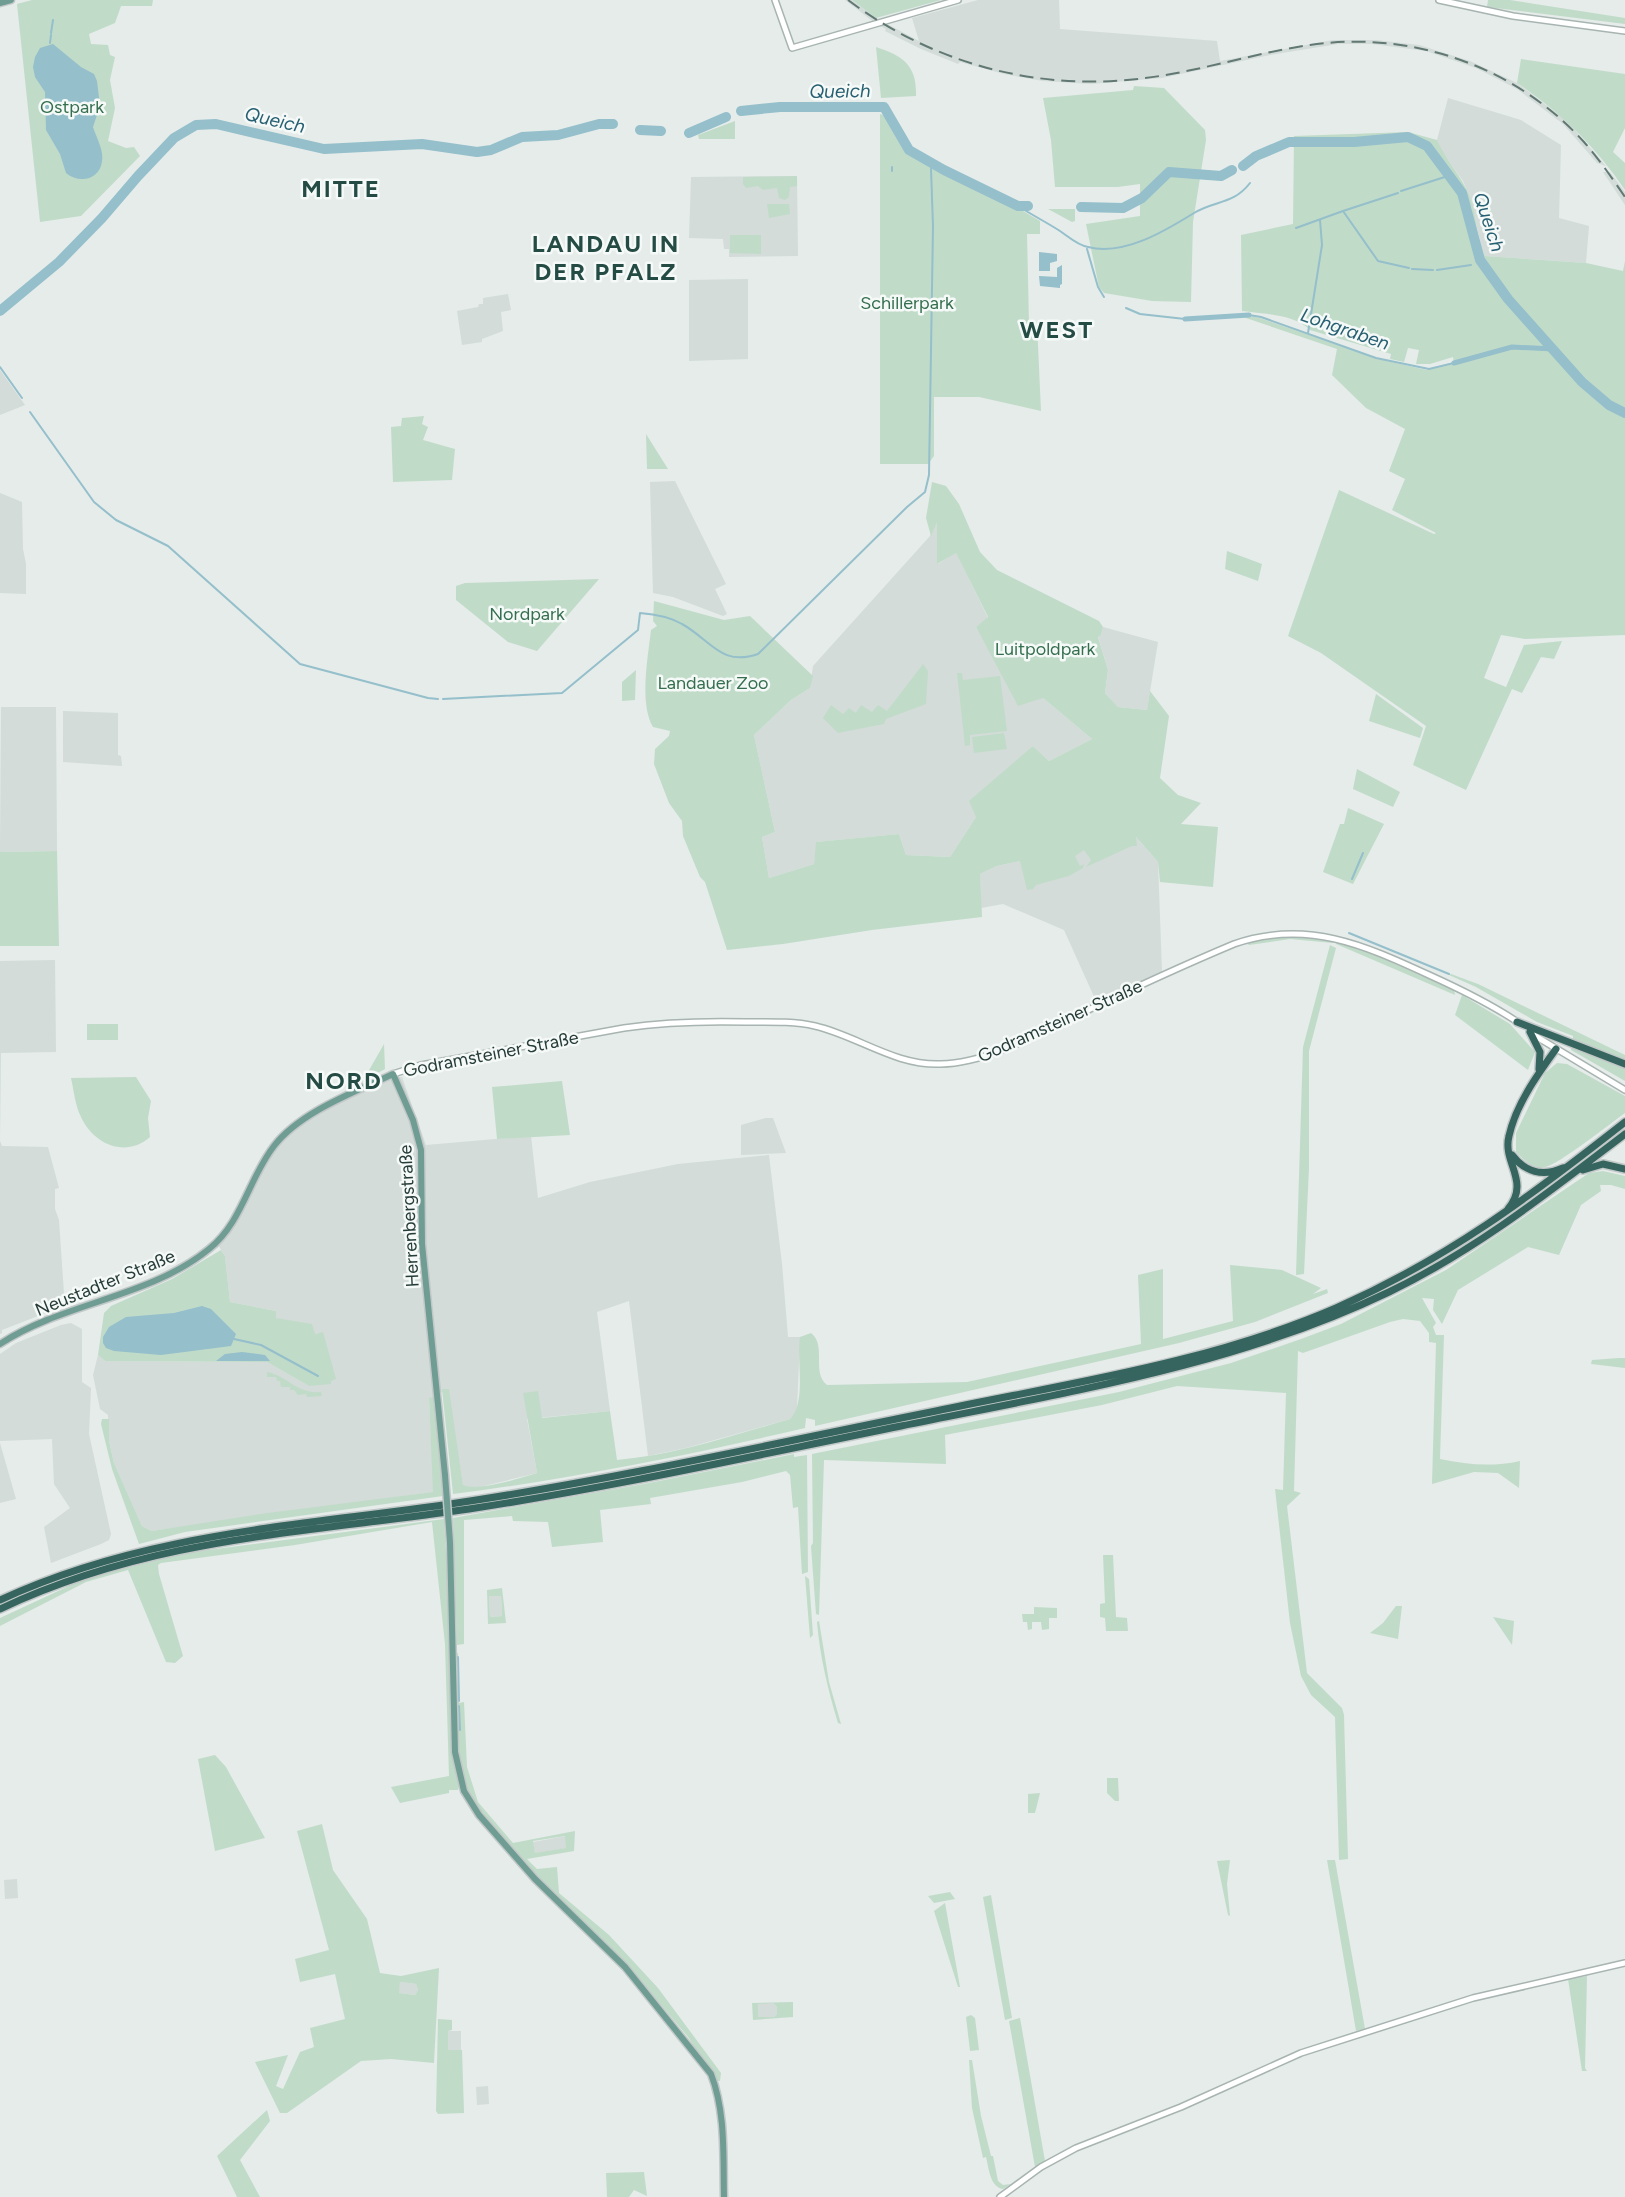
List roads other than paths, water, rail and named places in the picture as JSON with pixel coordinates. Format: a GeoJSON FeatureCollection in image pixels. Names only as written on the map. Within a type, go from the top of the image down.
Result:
{"type":"FeatureCollection","features":[{"type":"Feature","properties":{"kind":"highway"},"geometry":{"type":"LineString","coordinates":[[1517,1022],[1625,1064]]}},
{"type":"Feature","properties":{"kind":"highway"},"geometry":{"type":"LineString","coordinates":[[1530,1032],[1541,1056]]}},
{"type":"Feature","properties":{"kind":"highway"},"geometry":{"type":"LineString","coordinates":[[1539,1070],[1541,1056],[1548,1044]]}},
{"type":"Feature","properties":{"kind":"highway"},"geometry":{"type":"LineString","coordinates":[[1500,1217],[1513,1202],[1517,1190],[1517,1178],[1508,1145],[1512,1126],[1539,1070],[1556,1049]]}},
{"type":"Feature","properties":{"kind":"highway"},"geometry":{"type":"LineString","coordinates":[[0,1600],[82,1567],[180,1541],[466,1502],[566,1485],[1171,1362],[1272,1332],[1336,1308],[1433,1260],[1500,1217],[1620,1126]]}},
{"type":"Feature","properties":{"kind":"highway"},"geometry":{"type":"LineString","coordinates":[[0,1609],[77,1577],[161,1553],[238,1539],[467,1509],[581,1490],[1203,1362],[1299,1331],[1394,1289],[1479,1242],[1625,1134]]}},
{"type":"Feature","properties":{"kind":"highway"},"geometry":{"type":"LineString","coordinates":[[1508,1145],[1518,1162],[1535,1172],[1556,1171],[1572,1162]]}},
{"type":"Feature","properties":{"kind":"highway"},"geometry":{"type":"LineString","coordinates":[[1573,1174],[1603,1164],[1625,1169]]}},
{"type":"Feature","properties":{"kind":"main road"},"geometry":{"type":"LineString","coordinates":[[0,3],[11,0]]}},
{"type":"Feature","properties":{"kind":"main road","name":"Neustadter Straße"},"geometry":{"type":"LineString","coordinates":[[0,1344],[45,1322],[167,1275],[194,1261],[226,1232],[267,1157],[282,1136],[332,1104],[393,1074]]}},
{"type":"Feature","properties":{"kind":"main road","name":"Herrenbergstraße"},"geometry":{"type":"LineString","coordinates":[[393,1074],[413,1120],[421,1147],[421,1237],[435,1362],[450,1542],[455,1752],[464,1791],[483,1821],[535,1879],[625,1967],[710,2074],[717,2093],[722,2122],[724,2197]]}},
{"type":"Feature","properties":{"kind":"street"},"geometry":{"type":"LineString","coordinates":[[775,0],[792,48],[958,0]]}},
{"type":"Feature","properties":{"kind":"street"},"geometry":{"type":"LineString","coordinates":[[1439,0],[1513,16],[1625,31]]}},
{"type":"Feature","properties":{"kind":"street","name":"Godramsteiner Straße"},"geometry":{"type":"LineString","coordinates":[[393,1074],[421,1065],[632,1027],[717,1021],[807,1024],[840,1034],[903,1060],[933,1064],[963,1062],[1038,1033],[1234,944],[1278,934],[1311,934],[1346,940],[1473,996],[1625,1090]]}},
{"type":"Feature","properties":{"kind":"street"},"geometry":{"type":"LineString","coordinates":[[1000,2197],[1041,2167],[1076,2148],[1190,2103],[1301,2053],[1473,1998],[1625,1963]]}},
{"type":"Feature","properties":{"kind":"water"},"geometry":{"type":"Polygon","coordinates":[[[53,44],[94,74],[97,81],[100,106],[93,127],[101,148],[102,161],[97,172],[88,178],[77,178],[66,173],[60,154],[46,130],[45,92],[35,77],[33,67],[40,48],[53,44]]]}},
{"type":"Feature","properties":{"kind":"water"},"geometry":{"type":"Polygon","coordinates":[[[1039,252],[1057,254],[1057,261],[1050,263],[1050,271],[1039,271],[1039,252]]]}},
{"type":"Feature","properties":{"kind":"water"},"geometry":{"type":"Polygon","coordinates":[[[1062,265],[1060,288],[1040,286],[1039,276],[1057,277],[1057,268],[1062,265]]]}},
{"type":"Feature","properties":{"kind":"water"},"geometry":{"type":"Polygon","coordinates":[[[202,1306],[211,1309],[236,1334],[231,1346],[161,1355],[114,1351],[106,1348],[103,1343],[103,1337],[109,1327],[126,1317],[174,1313],[202,1306]]]}},
{"type":"Feature","properties":{"kind":"water"},"geometry":{"type":"Polygon","coordinates":[[[242,1352],[265,1355],[270,1361],[216,1361],[225,1354],[242,1352]]]}},
{"type":"Feature","properties":{"kind":"waterway"},"geometry":{"type":"LineString","coordinates":[[51,33],[53,20]]}},
{"type":"Feature","properties":{"kind":"waterway"},"geometry":{"type":"LineString","coordinates":[[50,43],[51,35]]}},
{"type":"Feature","properties":{"kind":"waterway","name":"Queich"},"geometry":{"type":"LineString","coordinates":[[741,111],[780,107],[884,107],[909,150],[1018,206],[1028,206]]}},
{"type":"Feature","properties":{"kind":"waterway","name":"Queich"},"geometry":{"type":"LineString","coordinates":[[689,133],[726,117]]}},
{"type":"Feature","properties":{"kind":"waterway","name":"Queich"},"geometry":{"type":"LineString","coordinates":[[0,311],[59,262],[174,138],[196,125],[216,124],[324,149],[422,144],[477,152],[491,150],[522,137],[558,135],[599,124],[613,124]]}},
{"type":"Feature","properties":{"kind":"waterway","name":"Queich"},"geometry":{"type":"LineString","coordinates":[[640,130],[661,131]]}},
{"type":"Feature","properties":{"kind":"waterway","name":"Queich"},"geometry":{"type":"LineString","coordinates":[[1243,166],[1256,156],[1289,142],[1354,142],[1408,137],[1427,146],[1462,193],[1480,260],[1508,299],[1582,382],[1609,405],[1625,413]]}},
{"type":"Feature","properties":{"kind":"waterway"},"geometry":{"type":"LineString","coordinates":[[443,699],[562,693],[638,630],[640,613],[677,622],[725,654],[735,657],[758,654],[925,492],[929,475],[933,164]]}},
{"type":"Feature","properties":{"kind":"waterway","name":"Queich"},"geometry":{"type":"LineString","coordinates":[[1081,207],[1123,208],[1142,198],[1169,172],[1221,176],[1232,170]]}},
{"type":"Feature","properties":{"kind":"waterway"},"geometry":{"type":"LineString","coordinates":[[1401,191],[1451,175]]}},
{"type":"Feature","properties":{"kind":"waterway"},"geometry":{"type":"LineString","coordinates":[[1018,206],[1080,244],[1102,249],[1116,248],[1144,240],[1202,209],[1230,199],[1250,183]]}},
{"type":"Feature","properties":{"kind":"waterway"},"geometry":{"type":"LineString","coordinates":[[1343,211],[1398,193]]}},
{"type":"Feature","properties":{"kind":"waterway"},"geometry":{"type":"LineString","coordinates":[[1296,228],[1343,211],[1378,261],[1409,268]]}},
{"type":"Feature","properties":{"kind":"waterway"},"geometry":{"type":"LineString","coordinates":[[1308,333],[1322,245],[1320,220]]}},
{"type":"Feature","properties":{"kind":"waterway","name":"Lohgraben"},"geometry":{"type":"LineString","coordinates":[[1087,249],[1098,287],[1104,297]]}},
{"type":"Feature","properties":{"kind":"waterway"},"geometry":{"type":"LineString","coordinates":[[1437,270],[1471,265]]}},
{"type":"Feature","properties":{"kind":"waterway"},"geometry":{"type":"LineString","coordinates":[[1412,269],[1433,270]]}},
{"type":"Feature","properties":{"kind":"waterway","name":"Lohgraben"},"geometry":{"type":"LineString","coordinates":[[1126,308],[1140,314],[1185,319]]}},
{"type":"Feature","properties":{"kind":"waterway","name":"Lohgraben"},"geometry":{"type":"LineString","coordinates":[[1249,315],[1376,358],[1429,369],[1454,363]]}},
{"type":"Feature","properties":{"kind":"waterway","name":"Lohgraben"},"geometry":{"type":"LineString","coordinates":[[1185,319],[1249,315]]}},
{"type":"Feature","properties":{"kind":"waterway","name":"Lohgraben"},"geometry":{"type":"LineString","coordinates":[[1454,363],[1512,347],[1553,349]]}},
{"type":"Feature","properties":{"kind":"waterway"},"geometry":{"type":"LineString","coordinates":[[0,367],[22,398]]}},
{"type":"Feature","properties":{"kind":"waterway"},"geometry":{"type":"LineString","coordinates":[[30,412],[94,502],[116,520],[168,546],[300,664],[438,699]]}},
{"type":"Feature","properties":{"kind":"waterway"},"geometry":{"type":"LineString","coordinates":[[1352,879],[1363,853]]}},
{"type":"Feature","properties":{"kind":"waterway"},"geometry":{"type":"LineString","coordinates":[[1349,933],[1449,974]]}},
{"type":"Feature","properties":{"kind":"waterway"},"geometry":{"type":"LineString","coordinates":[[234,1339],[261,1345],[318,1376]]}},
{"type":"Feature","properties":{"kind":"waterway"},"geometry":{"type":"LineString","coordinates":[[458,1657],[459,1701]]}},
{"type":"Feature","properties":{"kind":"waterway"},"geometry":{"type":"LineString","coordinates":[[459,1706],[460,1730]]}},
{"type":"Feature","properties":{"kind":"railway"},"geometry":{"type":"LineString","coordinates":[[848,0],[911,39],[945,54],[980,66],[1052,80],[1090,82],[1150,77],[1310,45],[1386,43],[1423,49],[1459,59],[1494,74],[1557,115],[1584,142],[1625,197]]}},
{"type":"Feature","properties":{"kind":"district","name":"MITTE"},"geometry":{"type":"Point","coordinates":[341,188]}},
{"type":"Feature","properties":{"kind":"district","name":"LANDAU IN DER PFALZ"},"geometry":{"type":"Point","coordinates":[606,257]}},
{"type":"Feature","properties":{"kind":"district","name":"WEST"},"geometry":{"type":"Point","coordinates":[1057,329]}},
{"type":"Feature","properties":{"kind":"district","name":"NORD"},"geometry":{"type":"Point","coordinates":[344,1080]}},
{"type":"Feature","properties":{"kind":"park label","name":"Ostpark"},"geometry":{"type":"Point","coordinates":[72,107]}},
{"type":"Feature","properties":{"kind":"park label","name":"Schillerpark"},"geometry":{"type":"Point","coordinates":[907,303]}},
{"type":"Feature","properties":{"kind":"park label","name":"Nordpark"},"geometry":{"type":"Point","coordinates":[527,614]}},
{"type":"Feature","properties":{"kind":"park label","name":"Luitpoldpark"},"geometry":{"type":"Point","coordinates":[1045,649]}},
{"type":"Feature","properties":{"kind":"park label","name":"Landauer Zoo"},"geometry":{"type":"Point","coordinates":[713,683]}}]}
